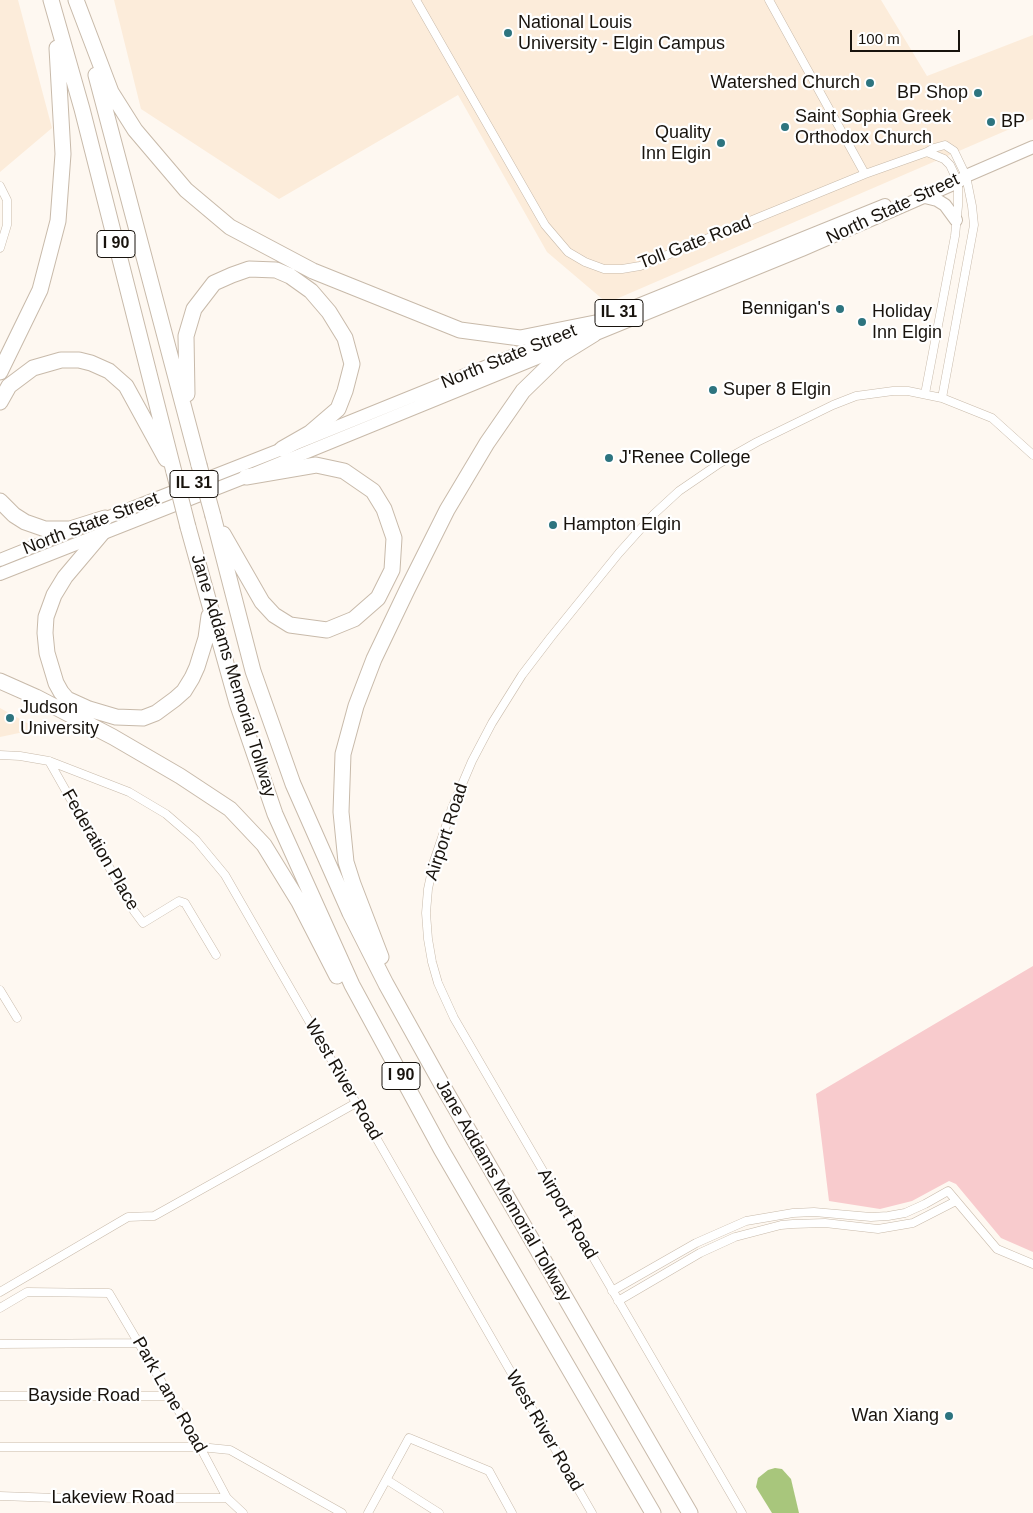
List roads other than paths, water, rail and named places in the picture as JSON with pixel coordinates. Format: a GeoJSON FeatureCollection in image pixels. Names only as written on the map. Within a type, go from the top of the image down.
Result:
{"type":"FeatureCollection","features":[{"type":"Feature","properties":{"kind":"highway","name":"Jane Addams Memorial Tollway"},"geometry":{"type":"LineString","coordinates":[[51,0],[82,109],[210,610],[237,703],[274,814],[352,985],[416,1104],[653,1513]]}},
{"type":"Feature","properties":{"kind":"highway","name":"Jane Addams Memorial Tollway"},"geometry":{"type":"LineString","coordinates":[[76,0],[253,671],[293,784],[350,913],[394,999],[690,1513]]}},
{"type":"Feature","properties":{"kind":"highway"},"geometry":{"type":"LineString","coordinates":[[76,0],[111,92],[135,130],[186,190],[230,226],[313,271],[460,330],[520,338],[595,328]]}},
{"type":"Feature","properties":{"kind":"highway"},"geometry":{"type":"LineString","coordinates":[[0,372],[40,290],[58,221],[63,154],[55,17]]}},
{"type":"Feature","properties":{"kind":"highway"},"geometry":{"type":"LineString","coordinates":[[189,426],[186,336],[194,310],[214,283],[232,274],[249,269],[276,270],[290,276],[311,291],[328,312],[345,338],[352,364],[338,409],[310,433],[282,450]]}},
{"type":"Feature","properties":{"kind":"highway"},"geometry":{"type":"LineString","coordinates":[[394,999],[385,967],[352,884],[346,862],[341,812],[344,754],[356,706],[374,659],[407,590],[447,510],[487,443],[523,390],[560,355],[595,328]]}},
{"type":"Feature","properties":{"kind":"highway"},"geometry":{"type":"LineString","coordinates":[[0,402],[9,386],[33,368],[61,360],[78,360],[91,363],[109,371],[126,386],[155,442],[174,472]]}},
{"type":"Feature","properties":{"kind":"highway"},"geometry":{"type":"LineString","coordinates":[[213,516],[262,602],[274,615],[290,624],[327,630],[354,618],[378,598],[392,570],[394,538],[384,509],[373,491],[344,471],[316,465],[246,477]]}},
{"type":"Feature","properties":{"kind":"highway"},"geometry":{"type":"LineString","coordinates":[[0,501],[14,515],[25,522],[45,529],[70,529],[104,525]]}},
{"type":"Feature","properties":{"kind":"highway"},"geometry":{"type":"LineString","coordinates":[[104,525],[65,577],[54,595],[46,617],[47,653],[56,683],[67,699],[89,709],[126,718],[150,716],[165,708],[184,691],[198,668],[206,638],[210,610]]}},
{"type":"Feature","properties":{"kind":"highway"},"geometry":{"type":"LineString","coordinates":[[0,681],[36,697],[113,737],[180,776],[230,809],[264,845],[299,902],[372,1041],[416,1104]]}},
{"type":"Feature","properties":{"kind":"main road","name":"IL 31"},"geometry":{"type":"LineString","coordinates":[[960,178],[1033,146]]}},
{"type":"Feature","properties":{"kind":"main road","name":"North State Street"},"geometry":{"type":"LineString","coordinates":[[0,560],[246,477],[595,328],[960,178]]}},
{"type":"Feature","properties":{"kind":"main road","name":"North State Street"},"geometry":{"type":"LineString","coordinates":[[0,574],[104,525],[282,450],[595,328],[802,250],[925,197],[960,178]]}},
{"type":"Feature","properties":{"kind":"main road"},"geometry":{"type":"LineString","coordinates":[[925,197],[937,200],[945,205],[956,220]]}},
{"type":"Feature","properties":{"kind":"street","name":"Toll Gate Road"},"geometry":{"type":"LineString","coordinates":[[416,0],[546,225],[568,252],[585,262],[604,269],[640,266],[865,174],[934,148],[944,145],[954,151],[960,178],[972,206],[974,226],[942,398]]}},
{"type":"Feature","properties":{"kind":"street"},"geometry":{"type":"LineString","coordinates":[[769,0],[865,174]]}},
{"type":"Feature","properties":{"kind":"street","name":"Toll Gate Road"},"geometry":{"type":"LineString","coordinates":[[925,394],[955,236],[960,178],[944,158],[927,152]]}},
{"type":"Feature","properties":{"kind":"street"},"geometry":{"type":"LineString","coordinates":[[0,186],[7,200],[7,225],[0,248]]}},
{"type":"Feature","properties":{"kind":"street","name":"Airport Road"},"geometry":{"type":"LineString","coordinates":[[742,1513],[454,1018],[438,983],[428,939],[426,913],[428,889],[434,861],[452,808],[472,761],[522,675],[626,544],[654,514],[679,491],[720,463],[756,442],[832,405],[856,396],[875,392],[908,391],[942,398],[992,418],[1033,455]]}},
{"type":"Feature","properties":{"kind":"street","name":"West River Road"},"geometry":{"type":"LineString","coordinates":[[0,755],[49,761],[129,792],[166,814],[196,840],[225,875],[592,1513]]}},
{"type":"Feature","properties":{"kind":"street","name":"Federation Place"},"geometry":{"type":"LineString","coordinates":[[49,761],[134,911],[143,923],[179,901],[185,903],[216,955]]}},
{"type":"Feature","properties":{"kind":"street"},"geometry":{"type":"LineString","coordinates":[[0,990],[17,1018]]}},
{"type":"Feature","properties":{"kind":"street"},"geometry":{"type":"LineString","coordinates":[[0,1007],[6,1001]]}},
{"type":"Feature","properties":{"kind":"street"},"geometry":{"type":"LineString","coordinates":[[0,1292],[128,1217],[154,1216],[356,1103]]}},
{"type":"Feature","properties":{"kind":"street"},"geometry":{"type":"LineString","coordinates":[[612,1291],[696,1243],[746,1221],[783,1214],[814,1212],[871,1217],[888,1216],[905,1213],[926,1204],[948,1191],[997,1249],[1033,1264]]}},
{"type":"Feature","properties":{"kind":"street"},"geometry":{"type":"LineString","coordinates":[[618,1301],[700,1253],[735,1237],[784,1225],[825,1223],[878,1229],[913,1223],[956,1201]]}},
{"type":"Feature","properties":{"kind":"street"},"geometry":{"type":"LineString","coordinates":[[783,1214],[784,1225]]}},
{"type":"Feature","properties":{"kind":"street","name":"Park Lane Road"},"geometry":{"type":"LineString","coordinates":[[0,1308],[27,1292],[109,1293],[200,1447],[227,1498],[242,1513]]}},
{"type":"Feature","properties":{"kind":"street"},"geometry":{"type":"LineString","coordinates":[[0,1344],[138,1343]]}},
{"type":"Feature","properties":{"kind":"street","name":"Bayside Road"},"geometry":{"type":"LineString","coordinates":[[0,1396],[169,1396]]}},
{"type":"Feature","properties":{"kind":"street"},"geometry":{"type":"LineString","coordinates":[[368,1513],[409,1438],[489,1471],[512,1513]]}},
{"type":"Feature","properties":{"kind":"street"},"geometry":{"type":"LineString","coordinates":[[0,1447],[200,1447],[230,1450],[342,1513]]}},
{"type":"Feature","properties":{"kind":"street"},"geometry":{"type":"LineString","coordinates":[[386,1480],[439,1513]]}},
{"type":"Feature","properties":{"kind":"street","name":"Lakeview Road"},"geometry":{"type":"LineString","coordinates":[[1,1494],[57,1498],[227,1498]]}},
{"type":"Feature","properties":{"kind":"place","name":"National Louis University - Elgin Campus"},"geometry":{"type":"Point","coordinates":[508,33]}},
{"type":"Feature","properties":{"kind":"place","name":"Watershed Church"},"geometry":{"type":"Point","coordinates":[870,83]}},
{"type":"Feature","properties":{"kind":"place","name":"BP Shop"},"geometry":{"type":"Point","coordinates":[978,93]}},
{"type":"Feature","properties":{"kind":"place","name":"BP"},"geometry":{"type":"Point","coordinates":[991,122]}},
{"type":"Feature","properties":{"kind":"place","name":"Saint Sophia Greek Orthodox Church"},"geometry":{"type":"Point","coordinates":[785,127]}},
{"type":"Feature","properties":{"kind":"place","name":"Quality Inn Elgin"},"geometry":{"type":"Point","coordinates":[721,143]}},
{"type":"Feature","properties":{"kind":"place","name":"Bennigan's"},"geometry":{"type":"Point","coordinates":[840,309]}},
{"type":"Feature","properties":{"kind":"place","name":"Holiday Inn Elgin"},"geometry":{"type":"Point","coordinates":[862,322]}},
{"type":"Feature","properties":{"kind":"place","name":"Super 8 Elgin"},"geometry":{"type":"Point","coordinates":[713,390]}},
{"type":"Feature","properties":{"kind":"place","name":"J'Renee College"},"geometry":{"type":"Point","coordinates":[609,458]}},
{"type":"Feature","properties":{"kind":"place","name":"Hampton Elgin"},"geometry":{"type":"Point","coordinates":[553,525]}},
{"type":"Feature","properties":{"kind":"place","name":"Judson University"},"geometry":{"type":"Point","coordinates":[10,718]}},
{"type":"Feature","properties":{"kind":"place","name":"Wan Xiang"},"geometry":{"type":"Point","coordinates":[949,1416]}}]}
